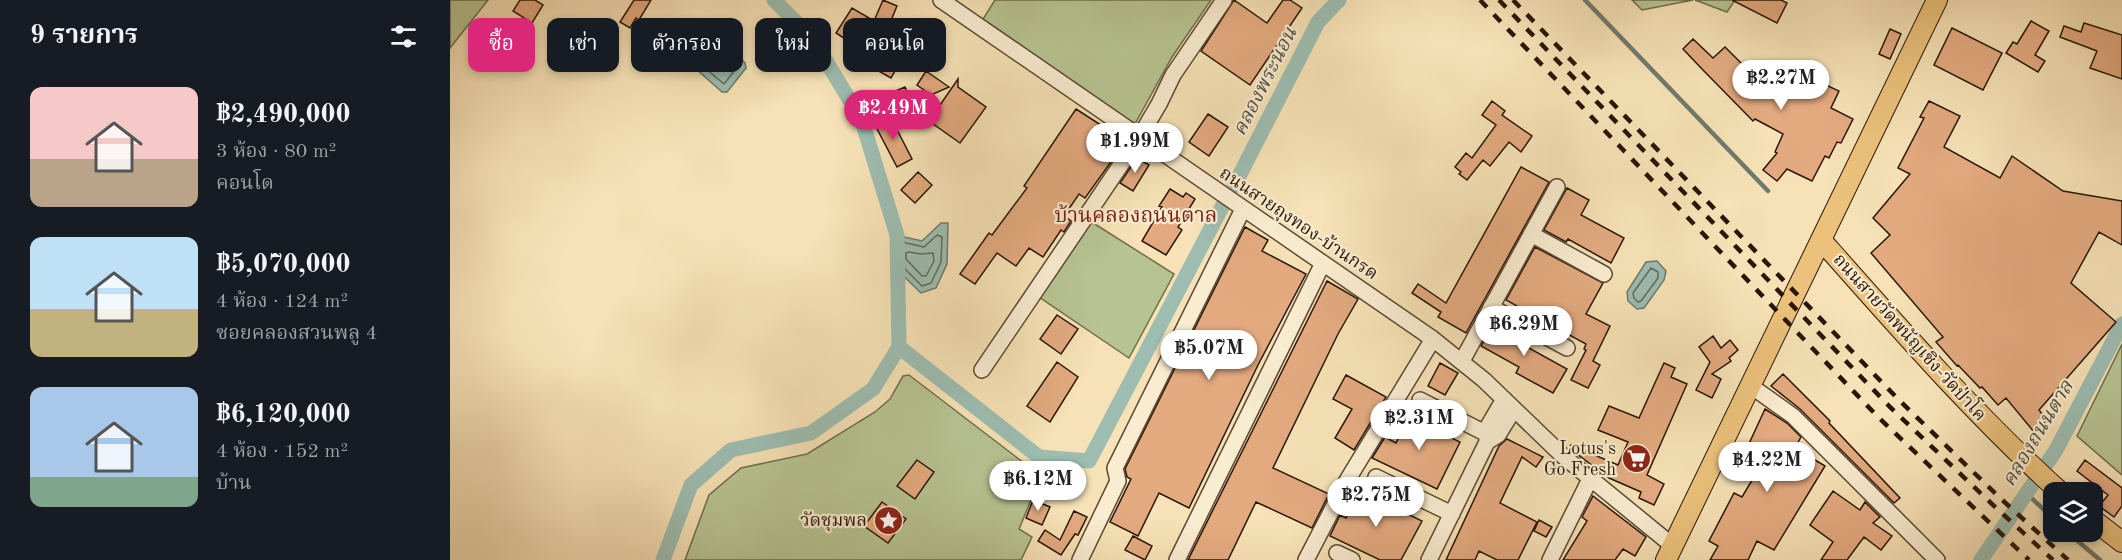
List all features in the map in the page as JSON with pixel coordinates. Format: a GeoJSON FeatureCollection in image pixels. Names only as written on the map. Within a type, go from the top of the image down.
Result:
{"type":"FeatureCollection","features":[{"type":"Feature","properties":{"kind":"main road","name":"ถนนสายวัดพนัญเชิง-วัดป่าโค"},"geometry":{"type":"LineString","coordinates":[[1937,0],[1822,241],[1941,373],[2049,482]]}},
{"type":"Feature","properties":{"kind":"main road"},"geometry":{"type":"LineString","coordinates":[[1669,553],[1822,241]]}},
{"type":"Feature","properties":{"kind":"main road"},"geometry":{"type":"LineString","coordinates":[[2103,527],[2122,542]]}},
{"type":"Feature","properties":{"kind":"street","name":"ถนนสายถุงทอง-บ้านกรด"},"geometry":{"type":"LineString","coordinates":[[941,0],[1462,361],[1669,553]]}},
{"type":"Feature","properties":{"kind":"street"},"geometry":{"type":"LineString","coordinates":[[982,370],[1139,138],[1173,75],[1224,0]]}},
{"type":"Feature","properties":{"kind":"street"},"geometry":{"type":"LineString","coordinates":[[1462,361],[1557,187]]}},
{"type":"Feature","properties":{"kind":"street"},"geometry":{"type":"LineString","coordinates":[[1080,560],[1118,480],[1115,468],[1243,209]]}},
{"type":"Feature","properties":{"kind":"street"},"geometry":{"type":"LineString","coordinates":[[1531,234],[1604,274]]}},
{"type":"Feature","properties":{"kind":"street"},"geometry":{"type":"LineString","coordinates":[[1177,560],[1323,263]]}},
{"type":"Feature","properties":{"kind":"street"},"geometry":{"type":"LineString","coordinates":[[1491,307],[1567,348]]}},
{"type":"Feature","properties":{"kind":"street"},"geometry":{"type":"LineString","coordinates":[[1306,560],[1348,480],[1433,339]]}},
{"type":"Feature","properties":{"kind":"street"},"geometry":{"type":"LineString","coordinates":[[1751,386],[1793,416],[1938,560]]}},
{"type":"Feature","properties":{"kind":"street"},"geometry":{"type":"LineString","coordinates":[[1420,400],[1490,434]]}},
{"type":"Feature","properties":{"kind":"street"},"geometry":{"type":"LineString","coordinates":[[1430,560],[1490,434],[1509,404]]}},
{"type":"Feature","properties":{"kind":"street"},"geometry":{"type":"LineString","coordinates":[[1376,477],[1452,514]]}},
{"type":"Feature","properties":{"kind":"street"},"geometry":{"type":"LineString","coordinates":[[1550,560],[1590,479]]}},
{"type":"Feature","properties":{"kind":"street"},"geometry":{"type":"LineString","coordinates":[[1337,553],[1352,560]]}},
{"type":"Feature","properties":{"kind":"green space"},"geometry":{"type":"Polygon","coordinates":[[[450,0],[488,0],[474,18],[468,18],[468,25],[450,48],[450,0]]]}},
{"type":"Feature","properties":{"kind":"green space"},"geometry":{"type":"Polygon","coordinates":[[[995,0],[1211,0],[1172,57],[1135,124],[983,19],[995,0]]]}},
{"type":"Feature","properties":{"kind":"green space"},"geometry":{"type":"Polygon","coordinates":[[[1632,0],[1693,0],[1642,10],[1632,0]]]}},
{"type":"Feature","properties":{"kind":"green space"},"geometry":{"type":"Polygon","coordinates":[[[1695,0],[1735,0],[1727,12],[1695,0]]]}},
{"type":"Feature","properties":{"kind":"green space"},"geometry":{"type":"Polygon","coordinates":[[[1090,221],[1174,274],[1129,358],[1039,297],[1090,221]]]}},
{"type":"Feature","properties":{"kind":"green space"},"geometry":{"type":"Polygon","coordinates":[[[2122,344],[2122,475],[2077,436],[2122,344]]]}},
{"type":"Feature","properties":{"kind":"green space"},"geometry":{"type":"Polygon","coordinates":[[[909,375],[1041,476],[1019,529],[1032,537],[1021,560],[685,560],[709,495],[741,468],[807,454],[875,412],[890,399],[903,376],[909,375]]]}},
{"type":"Feature","properties":{"kind":"water"},"geometry":{"type":"Polygon","coordinates":[[[700,72],[743,72],[727,92],[722,92],[700,72]]]}},
{"type":"Feature","properties":{"kind":"water"},"geometry":{"type":"Polygon","coordinates":[[[941,223],[948,223],[947,264],[936,288],[921,293],[891,264],[893,241],[900,236],[922,241],[941,223]]]}},
{"type":"Feature","properties":{"kind":"water"},"geometry":{"type":"Polygon","coordinates":[[[1657,261],[1666,271],[1664,280],[1644,308],[1637,309],[1628,301],[1627,292],[1646,262],[1657,261]]]}},
{"type":"Feature","properties":{"kind":"building"},"geometry":{"type":"Polygon","coordinates":[[[520,0],[535,0],[543,5],[535,18],[524,18],[513,11],[520,0]]]}},
{"type":"Feature","properties":{"kind":"building"},"geometry":{"type":"Polygon","coordinates":[[[634,0],[651,0],[640,18],[631,18],[630,28],[620,22],[634,0]]]}},
{"type":"Feature","properties":{"kind":"building"},"geometry":{"type":"Polygon","coordinates":[[[883,0],[897,6],[892,18],[875,18],[883,0]]]}},
{"type":"Feature","properties":{"kind":"building"},"geometry":{"type":"Polygon","coordinates":[[[1234,0],[1267,23],[1283,0],[1290,0],[1302,8],[1250,85],[1201,51],[1234,0]]]}},
{"type":"Feature","properties":{"kind":"building"},"geometry":{"type":"Polygon","coordinates":[[[1732,0],[1781,0],[1787,3],[1777,23],[1732,0]]]}},
{"type":"Feature","properties":{"kind":"building"},"geometry":{"type":"Polygon","coordinates":[[[852,8],[869,18],[846,18],[852,8]]]}},
{"type":"Feature","properties":{"kind":"building"},"geometry":{"type":"Polygon","coordinates":[[[2031,21],[2049,31],[2035,55],[2045,61],[2038,72],[2006,53],[2013,42],[2017,44],[2031,21]]]}},
{"type":"Feature","properties":{"kind":"building"},"geometry":{"type":"Polygon","coordinates":[[[843,22],[843,37],[836,33],[843,22]]]}},
{"type":"Feature","properties":{"kind":"building"},"geometry":{"type":"Polygon","coordinates":[[[2084,23],[2122,35],[2122,79],[2090,68],[2097,51],[2060,37],[2064,26],[2081,32],[2084,23]]]}},
{"type":"Feature","properties":{"kind":"building"},"geometry":{"type":"Polygon","coordinates":[[[1952,28],[2002,53],[1983,90],[1934,65],[1952,28]]]}},
{"type":"Feature","properties":{"kind":"building"},"geometry":{"type":"Polygon","coordinates":[[[1890,29],[1901,34],[1890,59],[1879,54],[1890,29]]]}},
{"type":"Feature","properties":{"kind":"building"},"geometry":{"type":"Polygon","coordinates":[[[1693,39],[1713,58],[1725,47],[1765,87],[1787,65],[1807,85],[1811,78],[1839,91],[1831,108],[1853,119],[1841,143],[1837,142],[1829,158],[1825,156],[1812,181],[1787,169],[1777,181],[1763,170],[1777,153],[1775,152],[1783,134],[1755,119],[1753,121],[1683,49],[1693,39]]]}},
{"type":"Feature","properties":{"kind":"building"},"geometry":{"type":"Polygon","coordinates":[[[880,72],[894,72],[891,78],[880,72]]]}},
{"type":"Feature","properties":{"kind":"building"},"geometry":{"type":"Polygon","coordinates":[[[927,72],[949,87],[931,95],[917,85],[927,72]]]}},
{"type":"Feature","properties":{"kind":"building"},"geometry":{"type":"Polygon","coordinates":[[[958,79],[958,87],[986,107],[960,143],[929,121],[958,79]]]}},
{"type":"Feature","properties":{"kind":"building"},"geometry":{"type":"Polygon","coordinates":[[[905,87],[912,103],[880,116],[874,100],[905,87]]]}},
{"type":"Feature","properties":{"kind":"building"},"geometry":{"type":"Polygon","coordinates":[[[1492,101],[1505,111],[1502,115],[1532,136],[1521,152],[1509,142],[1490,166],[1483,160],[1467,180],[1459,174],[1461,172],[1455,167],[1466,153],[1472,158],[1496,125],[1482,115],[1492,101]]]}},
{"type":"Feature","properties":{"kind":"building"},"geometry":{"type":"Polygon","coordinates":[[[1929,101],[1960,116],[1944,147],[2000,178],[2012,156],[2063,191],[2122,201],[2122,245],[2099,232],[2071,283],[2116,322],[2039,410],[2047,420],[2034,432],[2006,398],[1998,405],[1982,387],[1980,388],[1957,366],[1936,342],[1943,337],[1871,253],[1890,235],[1873,218],[1910,174],[1898,168],[1924,118],[1920,117],[1929,101]]]}},
{"type":"Feature","properties":{"kind":"building"},"geometry":{"type":"Polygon","coordinates":[[[1076,109],[1124,140],[1119,147],[1121,148],[1085,198],[1079,194],[1064,216],[1071,221],[1064,232],[1061,230],[1043,257],[1029,248],[1016,266],[997,253],[975,284],[960,274],[989,233],[992,235],[1027,188],[1024,186],[1076,109]]]}},
{"type":"Feature","properties":{"kind":"building"},"geometry":{"type":"Polygon","coordinates":[[[889,114],[912,159],[897,167],[874,123],[889,114]]]}},
{"type":"Feature","properties":{"kind":"building"},"geometry":{"type":"Polygon","coordinates":[[[1208,114],[1228,127],[1209,156],[1189,142],[1208,114]]]}},
{"type":"Feature","properties":{"kind":"building"},"geometry":{"type":"Polygon","coordinates":[[[1137,158],[1149,165],[1133,191],[1120,183],[1137,158]]]}},
{"type":"Feature","properties":{"kind":"building"},"geometry":{"type":"Polygon","coordinates":[[[1521,167],[1549,182],[1466,333],[1438,317],[1441,312],[1412,293],[1418,284],[1446,303],[1521,167]]]}},
{"type":"Feature","properties":{"kind":"building"},"geometry":{"type":"Polygon","coordinates":[[[918,172],[932,185],[915,203],[901,190],[918,172]]]}},
{"type":"Feature","properties":{"kind":"building"},"geometry":{"type":"Polygon","coordinates":[[[1567,188],[1589,200],[1581,215],[1624,238],[1611,263],[1568,239],[1566,242],[1544,230],[1567,188]]]}},
{"type":"Feature","properties":{"kind":"building"},"geometry":{"type":"Polygon","coordinates":[[[1170,189],[1183,197],[1186,193],[1195,199],[1178,227],[1182,230],[1166,255],[1142,241],[1170,189]]]}},
{"type":"Feature","properties":{"kind":"building"},"geometry":{"type":"Polygon","coordinates":[[[1245,227],[1268,240],[1262,251],[1306,274],[1258,365],[1189,508],[1159,493],[1138,536],[1110,522],[1131,479],[1127,477],[1125,469],[1245,227]]]}},
{"type":"Feature","properties":{"kind":"building"},"geometry":{"type":"Polygon","coordinates":[[[1535,247],[1603,283],[1586,314],[1610,326],[1593,361],[1600,365],[1588,388],[1571,380],[1586,350],[1584,349],[1586,344],[1506,300],[1535,247]]]}},
{"type":"Feature","properties":{"kind":"building"},"geometry":{"type":"Polygon","coordinates":[[[1327,281],[1358,299],[1338,334],[1273,468],[1329,494],[1312,528],[1256,502],[1228,560],[1188,560],[1327,281]]]}},
{"type":"Feature","properties":{"kind":"building"},"geometry":{"type":"Polygon","coordinates":[[[1057,315],[1078,329],[1061,354],[1040,339],[1057,315]]]}},
{"type":"Feature","properties":{"kind":"building"},"geometry":{"type":"Polygon","coordinates":[[[1495,322],[1531,341],[1527,347],[1567,369],[1553,393],[1516,373],[1519,367],[1481,346],[1495,322]]]}},
{"type":"Feature","properties":{"kind":"building"},"geometry":{"type":"Polygon","coordinates":[[[1713,336],[1721,348],[1730,340],[1738,350],[1729,358],[1731,361],[1712,374],[1721,379],[1712,398],[1696,390],[1710,362],[1699,347],[1713,336]]]}},
{"type":"Feature","properties":{"kind":"building"},"geometry":{"type":"Polygon","coordinates":[[[1057,362],[1078,377],[1050,422],[1027,406],[1057,362]]]}},
{"type":"Feature","properties":{"kind":"building"},"geometry":{"type":"Polygon","coordinates":[[[1440,363],[1458,373],[1445,395],[1428,386],[1440,363]]]}},
{"type":"Feature","properties":{"kind":"building"},"geometry":{"type":"Polygon","coordinates":[[[1664,363],[1675,368],[1671,377],[1687,384],[1647,475],[1664,484],[1654,505],[1639,498],[1641,492],[1609,478],[1569,448],[1571,445],[1618,465],[1628,442],[1598,430],[1609,406],[1639,418],[1664,363]]]}},
{"type":"Feature","properties":{"kind":"building"},"geometry":{"type":"Polygon","coordinates":[[[1783,374],[1830,421],[1829,423],[1900,498],[1894,503],[1800,409],[1771,386],[1783,374]]]}},
{"type":"Feature","properties":{"kind":"building"},"geometry":{"type":"Polygon","coordinates":[[[1346,375],[1386,397],[1354,450],[1335,438],[1352,409],[1333,399],[1346,375]]]}},
{"type":"Feature","properties":{"kind":"building"},"geometry":{"type":"Polygon","coordinates":[[[1765,409],[1787,423],[1801,437],[1795,448],[1825,466],[1774,550],[1757,541],[1748,560],[1710,560],[1718,546],[1709,541],[1734,493],[1742,497],[1766,457],[1747,448],[1765,409]]]}},
{"type":"Feature","properties":{"kind":"building"},"geometry":{"type":"Polygon","coordinates":[[[1412,410],[1430,419],[1427,426],[1460,442],[1437,489],[1372,458],[1385,437],[1396,443],[1412,410]]]}},
{"type":"Feature","properties":{"kind":"building"},"geometry":{"type":"Polygon","coordinates":[[[1507,439],[1543,457],[1536,467],[1522,457],[1500,503],[1537,522],[1518,560],[1497,560],[1479,551],[1475,560],[1446,560],[1499,446],[1507,439]]]}},
{"type":"Feature","properties":{"kind":"building"},"geometry":{"type":"Polygon","coordinates":[[[917,460],[934,472],[915,499],[897,486],[917,460]]]}},
{"type":"Feature","properties":{"kind":"building"},"geometry":{"type":"Polygon","coordinates":[[[2085,460],[2122,488],[2122,506],[2114,517],[2103,509],[2103,501],[2108,495],[2103,491],[2103,482],[2091,482],[2077,471],[2085,460]]]}},
{"type":"Feature","properties":{"kind":"building"},"geometry":{"type":"Polygon","coordinates":[[[1359,490],[1422,521],[1401,560],[1380,560],[1330,536],[1340,515],[1346,518],[1359,490]]]}},
{"type":"Feature","properties":{"kind":"building"},"geometry":{"type":"Polygon","coordinates":[[[1833,491],[1860,510],[1865,502],[1880,517],[1873,523],[1892,536],[1881,550],[1864,537],[1847,560],[1821,560],[1833,542],[1810,525],[1833,491]]]}},
{"type":"Feature","properties":{"kind":"building"},"geometry":{"type":"Polygon","coordinates":[[[1593,496],[1646,537],[1635,556],[1623,549],[1615,560],[1563,560],[1587,521],[1582,517],[1593,496]]]}},
{"type":"Feature","properties":{"kind":"building"},"geometry":{"type":"Polygon","coordinates":[[[1033,500],[1050,507],[1042,525],[1026,518],[1033,500]]]}},
{"type":"Feature","properties":{"kind":"building"},"geometry":{"type":"Polygon","coordinates":[[[882,502],[906,519],[888,543],[864,526],[882,502]]]}},
{"type":"Feature","properties":{"kind":"building"},"geometry":{"type":"Polygon","coordinates":[[[1074,511],[1087,517],[1078,535],[1075,534],[1061,555],[1038,541],[1045,530],[1060,540],[1074,511]]]}},
{"type":"Feature","properties":{"kind":"building"},"geometry":{"type":"Polygon","coordinates":[[[1539,520],[1552,527],[1546,537],[1534,531],[1539,520]]]}},
{"type":"Feature","properties":{"kind":"building"},"geometry":{"type":"Polygon","coordinates":[[[1133,536],[1152,546],[1145,560],[1125,550],[1133,536]]]}},
{"type":"Feature","properties":{"kind":"waterway"},"geometry":{"type":"LineString","coordinates":[[663,560],[691,485],[731,450],[811,433],[873,389],[899,347],[897,235],[862,121],[813,39],[774,0]]}},
{"type":"Feature","properties":{"kind":"waterway","name":"คลองพระนอน"},"geometry":{"type":"LineString","coordinates":[[1234,186],[1318,22],[1339,0]]}},
{"type":"Feature","properties":{"kind":"waterway"},"geometry":{"type":"LineString","coordinates":[[1585,0],[1768,191]]}},
{"type":"Feature","properties":{"kind":"waterway","name":"คลองพระนอน"},"geometry":{"type":"LineString","coordinates":[[899,347],[1039,457],[1089,461],[1223,205]]}},
{"type":"Feature","properties":{"kind":"waterway","name":"คลองถนนตาล"},"geometry":{"type":"LineString","coordinates":[[1981,560],[2056,450],[2122,324]]}},
{"type":"Feature","properties":{"kind":"waterway"},"geometry":{"type":"LineString","coordinates":[[2026,493],[2043,509]]}},
{"type":"Feature","properties":{"kind":"waterway"},"geometry":{"type":"LineString","coordinates":[[2079,542],[2100,560]]}},
{"type":"Feature","properties":{"kind":"railway"},"geometry":{"type":"LineString","coordinates":[[1480,0],[1879,418],[2029,560]]}},
{"type":"Feature","properties":{"kind":"railway"},"geometry":{"type":"LineString","coordinates":[[1499,0],[1890,407],[2053,560]]}},
{"type":"Feature","properties":{"kind":"railway"},"geometry":{"type":"LineString","coordinates":[[1513,0],[1898,399],[2068,560]]}},
{"type":"Feature","properties":{"kind":"place","name":"Lotus's Go Fresh"},"geometry":{"type":"Point","coordinates":[1637,458]}},
{"type":"Feature","properties":{"kind":"place","name":"วัดชุมพล"},"geometry":{"type":"Point","coordinates":[888,520]}},
{"type":"Feature","properties":{"kind":"district","name":"บ้านคลองถนนตาล"},"geometry":{"type":"Point","coordinates":[1136,215]}}]}
